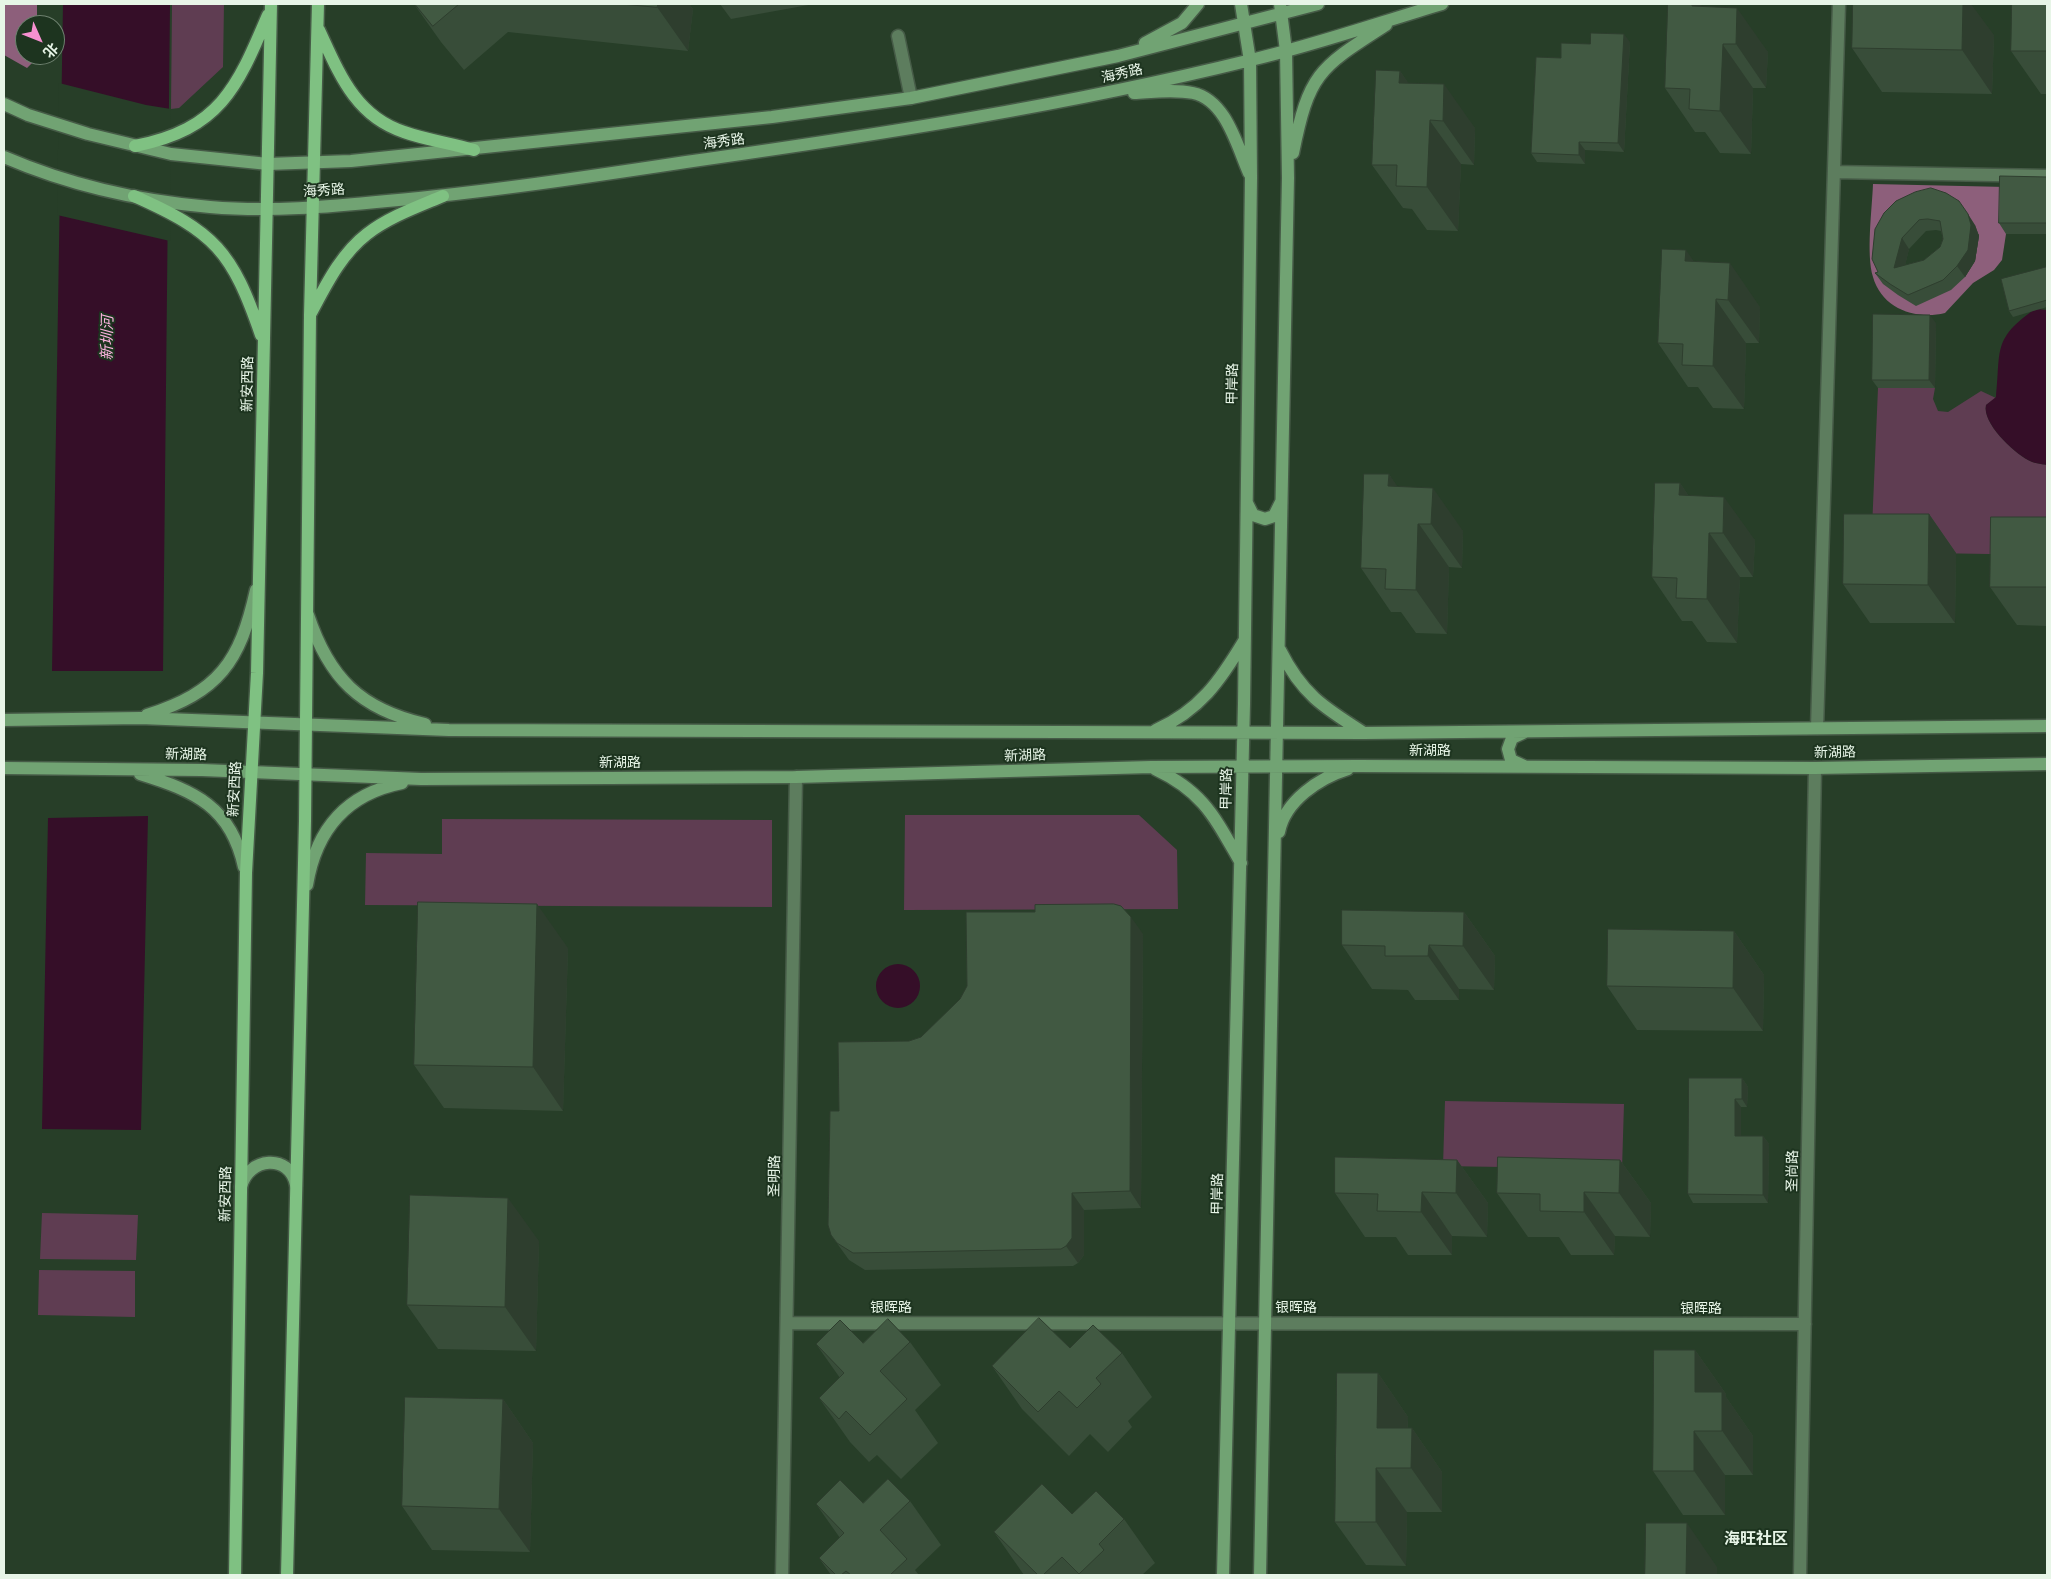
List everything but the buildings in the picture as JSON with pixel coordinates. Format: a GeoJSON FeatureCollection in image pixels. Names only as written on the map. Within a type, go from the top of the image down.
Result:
{"type":"FeatureCollection","features":[{"type":"Feature","properties":{"kind":"main road"},"geometry":{"type":"LineString","coordinates":[[287,1575],[303,914],[310,315],[318,4]]}},
{"type":"Feature","properties":{"kind":"main road"},"geometry":{"type":"LineString","coordinates":[[1118,56],[1166,33],[1182,23],[1198,4]]}},
{"type":"Feature","properties":{"kind":"main road","name":"甲岸路"},"geometry":{"type":"LineString","coordinates":[[1223,1575],[1244,732],[1251,178],[1250,60],[1242,4]]}},
{"type":"Feature","properties":{"kind":"main road","name":"海秀路"},"geometry":{"type":"LineString","coordinates":[[4,104],[28,114],[135,146],[171,154],[268,164],[314,163],[474,150],[772,117],[911,98],[1118,56],[1246,23],[1281,8],[1318,4]]}},
{"type":"Feature","properties":{"kind":"main road","name":"海秀路"},"geometry":{"type":"LineString","coordinates":[[170,207],[268,209],[443,196],[916,129],[1102,94],[1250,60],[1442,4]]}},
{"type":"Feature","properties":{"kind":"main road"},"geometry":{"type":"LineString","coordinates":[[135,146],[171,136],[210,114],[230,94],[251,56],[271,6]]}},
{"type":"Feature","properties":{"kind":"main road","name":"新安西路"},"geometry":{"type":"LineString","coordinates":[[235,1575],[246,873],[254,723],[268,209],[271,6]]}},
{"type":"Feature","properties":{"kind":"main road"},"geometry":{"type":"LineString","coordinates":[[1260,1575],[1288,178],[1286,51],[1281,8]]}},
{"type":"Feature","properties":{"kind":"main road"},"geometry":{"type":"LineString","coordinates":[[1288,178],[1303,108],[1312,86],[1321,72],[1345,52],[1401,16]]}},
{"type":"Feature","properties":{"kind":"main road"},"geometry":{"type":"LineString","coordinates":[[318,28],[350,94],[374,117],[405,133],[474,150]]}},
{"type":"Feature","properties":{"kind":"main road"},"geometry":{"type":"LineString","coordinates":[[1102,94],[1181,91],[1195,93],[1203,97],[1211,102],[1228,125],[1251,178]]}},
{"type":"Feature","properties":{"kind":"main road"},"geometry":{"type":"LineString","coordinates":[[4,157],[27,167],[89,186],[134,196],[170,207],[208,238],[228,259],[245,291],[264,344]]}},
{"type":"Feature","properties":{"kind":"main road"},"geometry":{"type":"LineString","coordinates":[[310,315],[332,275],[350,250],[365,235],[390,220],[443,196]]}},
{"type":"Feature","properties":{"kind":"main road"},"geometry":{"type":"LineString","coordinates":[[1247,503],[1253,515],[1264,519],[1270,518],[1278,512],[1282,500]]}},
{"type":"Feature","properties":{"kind":"main road"},"geometry":{"type":"LineString","coordinates":[[140,718],[170,708],[188,699],[204,689],[221,673],[243,640],[258,583]]}},
{"type":"Feature","properties":{"kind":"main road"},"geometry":{"type":"LineString","coordinates":[[308,614],[321,649],[335,672],[352,690],[367,702],[388,713],[449,730]]}},
{"type":"Feature","properties":{"kind":"main road"},"geometry":{"type":"LineString","coordinates":[[1152,732],[1174,722],[1205,697],[1228,667],[1245,639]]}},
{"type":"Feature","properties":{"kind":"main road"},"geometry":{"type":"LineString","coordinates":[[1279,648],[1290,669],[1308,693],[1364,733]]}},
{"type":"Feature","properties":{"kind":"main road","name":"新湖路"},"geometry":{"type":"LineString","coordinates":[[4,720],[140,718],[306,726],[449,730],[1278,733],[2047,726]]}},
{"type":"Feature","properties":{"kind":"main road"},"geometry":{"type":"LineString","coordinates":[[1525,766],[1516,764],[1511,760],[1508,749],[1512,738],[1527,731]]}},
{"type":"Feature","properties":{"kind":"main road","name":"新湖路"},"geometry":{"type":"LineString","coordinates":[[4,768],[202,770],[305,776],[421,779],[796,777],[1243,766],[1815,768],[2047,764]]}},
{"type":"Feature","properties":{"kind":"main road"},"geometry":{"type":"LineString","coordinates":[[1275,849],[1279,828],[1287,811],[1301,796],[1315,784],[1335,773],[1358,766]]}},
{"type":"Feature","properties":{"kind":"main road"},"geometry":{"type":"LineString","coordinates":[[1151,767],[1188,787],[1200,799],[1221,828],[1241,863]]}},
{"type":"Feature","properties":{"kind":"main road"},"geometry":{"type":"LineString","coordinates":[[128,770],[174,785],[212,807],[235,836],[246,873]]}},
{"type":"Feature","properties":{"kind":"main road"},"geometry":{"type":"LineString","coordinates":[[303,914],[311,864],[318,843],[341,812],[367,795],[394,784],[421,779]]}},
{"type":"Feature","properties":{"kind":"main road"},"geometry":{"type":"LineString","coordinates":[[241,1187],[246,1173],[253,1167],[270,1162],[287,1168],[293,1175],[296,1185]]}},
{"type":"Feature","properties":{"kind":"street"},"geometry":{"type":"LineString","coordinates":[[1817,728],[1839,4]]}},
{"type":"Feature","properties":{"kind":"street"},"geometry":{"type":"LineString","coordinates":[[898,36],[911,98]]}},
{"type":"Feature","properties":{"kind":"street"},"geometry":{"type":"LineString","coordinates":[[1834,172],[2047,176]]}},
{"type":"Feature","properties":{"kind":"street","name":"圣尚路"},"geometry":{"type":"LineString","coordinates":[[1800,1575],[1815,768]]}},
{"type":"Feature","properties":{"kind":"street","name":"圣明路"},"geometry":{"type":"LineString","coordinates":[[782,1575],[796,777]]}},
{"type":"Feature","properties":{"kind":"street","name":"银晖路"},"geometry":{"type":"LineString","coordinates":[[787,1323],[1805,1324]]}},
{"type":"Feature","properties":{"kind":"shaded area"},"geometry":{"type":"Polygon","coordinates":[[[4,4],[37,4],[37,15],[15,15],[15,61],[4,55],[4,4]]]}},
{"type":"Feature","properties":{"kind":"shaded area"},"geometry":{"type":"Polygon","coordinates":[[[172,4],[224,4],[223,67],[179,108],[171,109],[172,4]]]}},
{"type":"Feature","properties":{"kind":"shaded area"},"geometry":{"type":"Polygon","coordinates":[[[1873,184],[2007,187],[2006,234],[2002,260],[1994,270],[1973,283],[1945,313],[1923,315],[1901,310],[1884,297],[1877,288],[1873,277],[1870,244],[1873,184]],[[1954,204],[1880,270],[1965,277],[1975,261],[1979,235],[1954,204]]]}},
{"type":"Feature","properties":{"kind":"shaded area"},"geometry":{"type":"Polygon","coordinates":[[[1878,388],[1935,388],[1933,399],[1938,411],[1948,412],[1981,391],[1996,398],[1986,405],[1986,412],[2000,436],[2007,444],[2028,460],[2047,465],[2047,555],[1871,552],[1878,388]]]}},
{"type":"Feature","properties":{"kind":"shaded area"},"geometry":{"type":"Polygon","coordinates":[[[905,815],[1139,815],[1177,850],[1178,909],[904,910],[905,815]]]}},
{"type":"Feature","properties":{"kind":"shaded area"},"geometry":{"type":"Polygon","coordinates":[[[442,819],[772,820],[772,907],[365,905],[366,853],[442,854],[442,819]]]}},
{"type":"Feature","properties":{"kind":"shaded area"},"geometry":{"type":"Polygon","coordinates":[[[1445,1101],[1624,1104],[1622,1169],[1443,1166],[1445,1101]]]}},
{"type":"Feature","properties":{"kind":"shaded area"},"geometry":{"type":"Polygon","coordinates":[[[42,1213],[138,1215],[136,1260],[40,1259],[42,1213]]]}},
{"type":"Feature","properties":{"kind":"shaded area"},"geometry":{"type":"Polygon","coordinates":[[[39,1270],[135,1271],[135,1317],[38,1315],[39,1270]]]}},
{"type":"Feature","properties":{"kind":"water","name":"新圳河"},"geometry":{"type":"Polygon","coordinates":[[[63,4],[170,4],[163,671],[52,671],[62,65],[65,65],[65,15],[63,15],[63,4]]]}},
{"type":"Feature","properties":{"kind":"water"},"geometry":{"type":"Polygon","coordinates":[[[2035,309],[2047,310],[2047,465],[2030,461],[2015,451],[1994,428],[1986,412],[1986,405],[1996,397],[1999,356],[2005,338],[2021,319],[2035,309]]]}},
{"type":"Feature","properties":{"kind":"water"},"geometry":{"type":"Polygon","coordinates":[[[148,816],[141,1130],[42,1129],[48,818],[148,816]]]}},
{"type":"Feature","properties":{"kind":"water"},"geometry":{"type":"Polygon","coordinates":[[[898,964],[910,968],[916,974],[920,986],[916,998],[910,1004],[898,1008],[886,1004],[880,998],[876,986],[880,974],[886,968],[898,964]]]}},
{"type":"Feature","properties":{"kind":"pier"},"geometry":{"type":"Polygon","coordinates":[[[59,83],[146,105],[171,109],[170,241],[57,215],[59,83]]]}},
{"type":"Feature","properties":{"kind":"district","name":"海旺社区"},"geometry":{"type":"Point","coordinates":[1756,1540]}}]}
